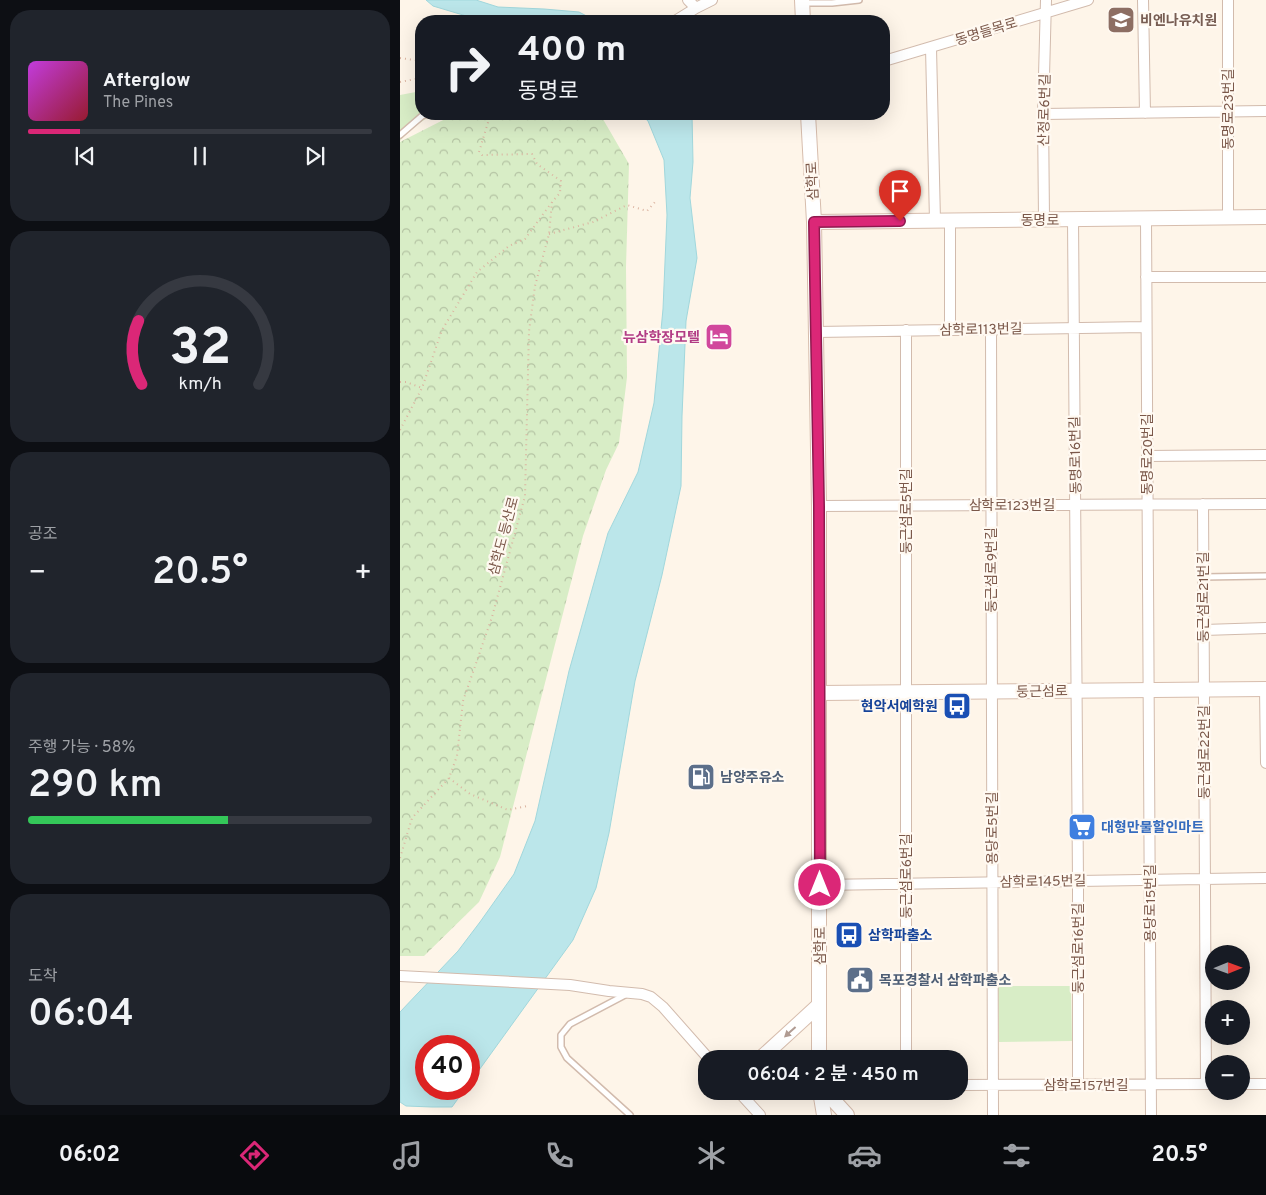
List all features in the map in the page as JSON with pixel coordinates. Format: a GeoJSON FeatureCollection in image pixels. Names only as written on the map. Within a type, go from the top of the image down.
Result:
{"type":"FeatureCollection","features":[{"type":"Feature","properties":{"kind":"street"},"geometry":{"type":"LineString","coordinates":[[681,15],[692,4],[712,0]]}},
{"type":"Feature","properties":{"kind":"street","name":"산정로6번길"},"geometry":{"type":"LineString","coordinates":[[1044,220],[1042,114],[1046,0]]}},
{"type":"Feature","properties":{"kind":"street","name":"동명들목로"},"geometry":{"type":"LineString","coordinates":[[890,59],[1088,0]]}},
{"type":"Feature","properties":{"kind":"street"},"geometry":{"type":"LineString","coordinates":[[1143,0],[1145,113]]}},
{"type":"Feature","properties":{"kind":"street","name":"동명로23번길"},"geometry":{"type":"LineString","coordinates":[[1228,0],[1228,218]]}},
{"type":"Feature","properties":{"kind":"street"},"geometry":{"type":"LineString","coordinates":[[802,2],[803,15]]}},
{"type":"Feature","properties":{"kind":"street"},"geometry":{"type":"LineString","coordinates":[[930,48],[935,221]]}},
{"type":"Feature","properties":{"kind":"street"},"geometry":{"type":"LineString","coordinates":[[1042,114],[1266,111]]}},
{"type":"Feature","properties":{"kind":"street","name":"삼학로"},"geometry":{"type":"LineString","coordinates":[[808,120],[814,222],[819,506],[819,1050]]}},
{"type":"Feature","properties":{"kind":"street","name":"동명로"},"geometry":{"type":"LineString","coordinates":[[814,222],[1266,218]]}},
{"type":"Feature","properties":{"kind":"street","name":"동명로16번길"},"geometry":{"type":"LineString","coordinates":[[1073,219],[1077,691]]}},
{"type":"Feature","properties":{"kind":"street","name":"동명로20번길"},"geometry":{"type":"LineString","coordinates":[[1146,219],[1149,690]]}},
{"type":"Feature","properties":{"kind":"street"},"geometry":{"type":"LineString","coordinates":[[950,220],[950,330]]}},
{"type":"Feature","properties":{"kind":"street"},"geometry":{"type":"LineString","coordinates":[[1146,277],[1266,278]]}},
{"type":"Feature","properties":{"kind":"street","name":"삼학로113번길"},"geometry":{"type":"LineString","coordinates":[[816,332],[1146,327]]}},
{"type":"Feature","properties":{"kind":"street","name":"둥근섬로9번길"},"geometry":{"type":"LineString","coordinates":[[990,329],[992,692]]}},
{"type":"Feature","properties":{"kind":"street","name":"둥근섬로5번길"},"geometry":{"type":"LineString","coordinates":[[906,330],[906,692]]}},
{"type":"Feature","properties":{"kind":"street"},"geometry":{"type":"LineString","coordinates":[[1147,456],[1266,455]]}},
{"type":"Feature","properties":{"kind":"street","name":"둥근섬로21번길"},"geometry":{"type":"LineString","coordinates":[[1203,504],[1204,689]]}},
{"type":"Feature","properties":{"kind":"street","name":"삼학로123번길"},"geometry":{"type":"LineString","coordinates":[[819,506],[1266,504]]}},
{"type":"Feature","properties":{"kind":"street"},"geometry":{"type":"LineString","coordinates":[[1204,630],[1266,628]]}},
{"type":"Feature","properties":{"kind":"street","name":"둥근섬로22번길"},"geometry":{"type":"LineString","coordinates":[[1204,689],[1205,879],[1209,1055]]}},
{"type":"Feature","properties":{"kind":"street"},"geometry":{"type":"LineString","coordinates":[[1266,689],[1266,762]]}},
{"type":"Feature","properties":{"kind":"street","name":"둥근섬로"},"geometry":{"type":"LineString","coordinates":[[819,693],[1266,689]]}},
{"type":"Feature","properties":{"kind":"street","name":"용당로15번길"},"geometry":{"type":"LineString","coordinates":[[1149,690],[1151,1115]]}},
{"type":"Feature","properties":{"kind":"street","name":"둥근섬로16번길"},"geometry":{"type":"LineString","coordinates":[[1077,691],[1078,1085]]}},
{"type":"Feature","properties":{"kind":"street","name":"둥근섬로6번길"},"geometry":{"type":"LineString","coordinates":[[906,692],[906,1050]]}},
{"type":"Feature","properties":{"kind":"street","name":"용당로5번길"},"geometry":{"type":"LineString","coordinates":[[992,692],[993,1115]]}},
{"type":"Feature","properties":{"kind":"street","name":"삼학로145번길"},"geometry":{"type":"LineString","coordinates":[[820,885],[1266,878]]}},
{"type":"Feature","properties":{"kind":"street"},"geometry":{"type":"LineString","coordinates":[[400,976],[570,985],[647,995],[658,1001],[702,1050]]}},
{"type":"Feature","properties":{"kind":"street"},"geometry":{"type":"LineString","coordinates":[[770,1050],[819,1005]]}},
{"type":"Feature","properties":{"kind":"street","name":"삼학로157번길"},"geometry":{"type":"LineString","coordinates":[[968,1085],[1205,1084]]}},
{"type":"Feature","properties":{"kind":"street"},"geometry":{"type":"LineString","coordinates":[[1250,1084],[1266,1084]]}},
{"type":"Feature","properties":{"kind":"street"},"geometry":{"type":"LineString","coordinates":[[746,1100],[760,1115]]}},
{"type":"Feature","properties":{"kind":"street"},"geometry":{"type":"LineString","coordinates":[[822,1100],[824,1115]]}},
{"type":"Feature","properties":{"kind":"street"},"geometry":{"type":"LineString","coordinates":[[833,1100],[847,1115]]}},
{"type":"Feature","properties":{"kind":"lane"},"geometry":{"type":"LineString","coordinates":[[802,2],[832,3],[860,0]]}},
{"type":"Feature","properties":{"kind":"lane"},"geometry":{"type":"LineString","coordinates":[[400,135],[417,120]]}},
{"type":"Feature","properties":{"kind":"lane"},"geometry":{"type":"LineString","coordinates":[[1203,576],[1266,576]]}},
{"type":"Feature","properties":{"kind":"lane"},"geometry":{"type":"LineString","coordinates":[[629,992],[570,1024],[561,1035],[561,1047],[566,1058],[630,1115]]}},
{"type":"Feature","properties":{"kind":"path"},"geometry":{"type":"LineString","coordinates":[[400,58],[415,60]]}},
{"type":"Feature","properties":{"kind":"path"},"geometry":{"type":"LineString","coordinates":[[400,82],[415,79]]}},
{"type":"Feature","properties":{"kind":"path","name":"삼학도 등산로"},"geometry":{"type":"LineString","coordinates":[[400,430],[422,388],[442,330],[477,272],[509,246],[525,239],[560,193],[561,181],[537,164],[532,154],[482,155],[479,152],[489,120]]}},
{"type":"Feature","properties":{"kind":"path"},"geometry":{"type":"LineString","coordinates":[[549,234],[593,222],[627,205],[647,212],[656,201]]}},
{"type":"Feature","properties":{"kind":"path","name":"삼학도 등산로"},"geometry":{"type":"LineString","coordinates":[[400,858],[412,818],[449,778],[457,756],[463,700],[492,617],[525,496],[529,331],[535,286],[549,234],[552,202]]}},
{"type":"Feature","properties":{"kind":"path"},"geometry":{"type":"LineString","coordinates":[[400,382],[406,382],[422,388]]}},
{"type":"Feature","properties":{"kind":"path"},"geometry":{"type":"LineString","coordinates":[[449,778],[470,794],[508,810],[527,806]]}},
{"type":"Feature","properties":{"kind":"green space"},"geometry":{"type":"Polygon","coordinates":[[[415,92],[415,120],[424,120],[416,125],[400,141],[400,95],[415,92]]]}},
{"type":"Feature","properties":{"kind":"green space"},"geometry":{"type":"Polygon","coordinates":[[[443,120],[603,120],[629,164],[626,267],[627,377],[619,443],[606,470],[583,536],[500,857],[479,902],[424,956],[400,956],[400,142],[443,120]]]}},
{"type":"Feature","properties":{"kind":"green space"},"geometry":{"type":"Polygon","coordinates":[[[998,986],[1071,986],[1072,1041],[999,1042],[998,986]]]}},
{"type":"Feature","properties":{"kind":"water"},"geometry":{"type":"Polygon","coordinates":[[[426,0],[476,0],[498,7],[579,12],[585,15],[463,15],[433,6],[426,0]]]}},
{"type":"Feature","properties":{"kind":"water"},"geometry":{"type":"Polygon","coordinates":[[[647,120],[692,120],[693,162],[690,198],[697,258],[686,321],[681,486],[662,575],[635,681],[609,833],[596,888],[573,940],[480,1069],[480,1035],[415,1035],[415,1100],[457,1100],[452,1107],[406,1106],[400,1102],[400,1012],[458,951],[514,874],[535,821],[569,671],[608,533],[638,472],[654,403],[663,309],[667,215],[664,160],[647,120]]]}},
{"type":"Feature","properties":{"kind":"place","name":"비엔나유치원"},"geometry":{"type":"Point","coordinates":[1121,20]}},
{"type":"Feature","properties":{"kind":"place","name":"뉴삼학장모텔"},"geometry":{"type":"Point","coordinates":[719,337]}},
{"type":"Feature","properties":{"kind":"place","name":"현악서예학원"},"geometry":{"type":"Point","coordinates":[957,706]}},
{"type":"Feature","properties":{"kind":"place","name":"남양주유소"},"geometry":{"type":"Point","coordinates":[701,777]}},
{"type":"Feature","properties":{"kind":"place","name":"대형만물할인마트"},"geometry":{"type":"Point","coordinates":[1082,827]}},
{"type":"Feature","properties":{"kind":"place","name":"삼학파출소"},"geometry":{"type":"Point","coordinates":[849,935]}},
{"type":"Feature","properties":{"kind":"place","name":"목포경찰서 삼학파출소"},"geometry":{"type":"Point","coordinates":[860,980]}},
{"type":"Feature","properties":{"kind":"route"},"geometry":{"type":"LineString","coordinates":[[820,885],[819,506],[814,222],[900,221]]}}]}
